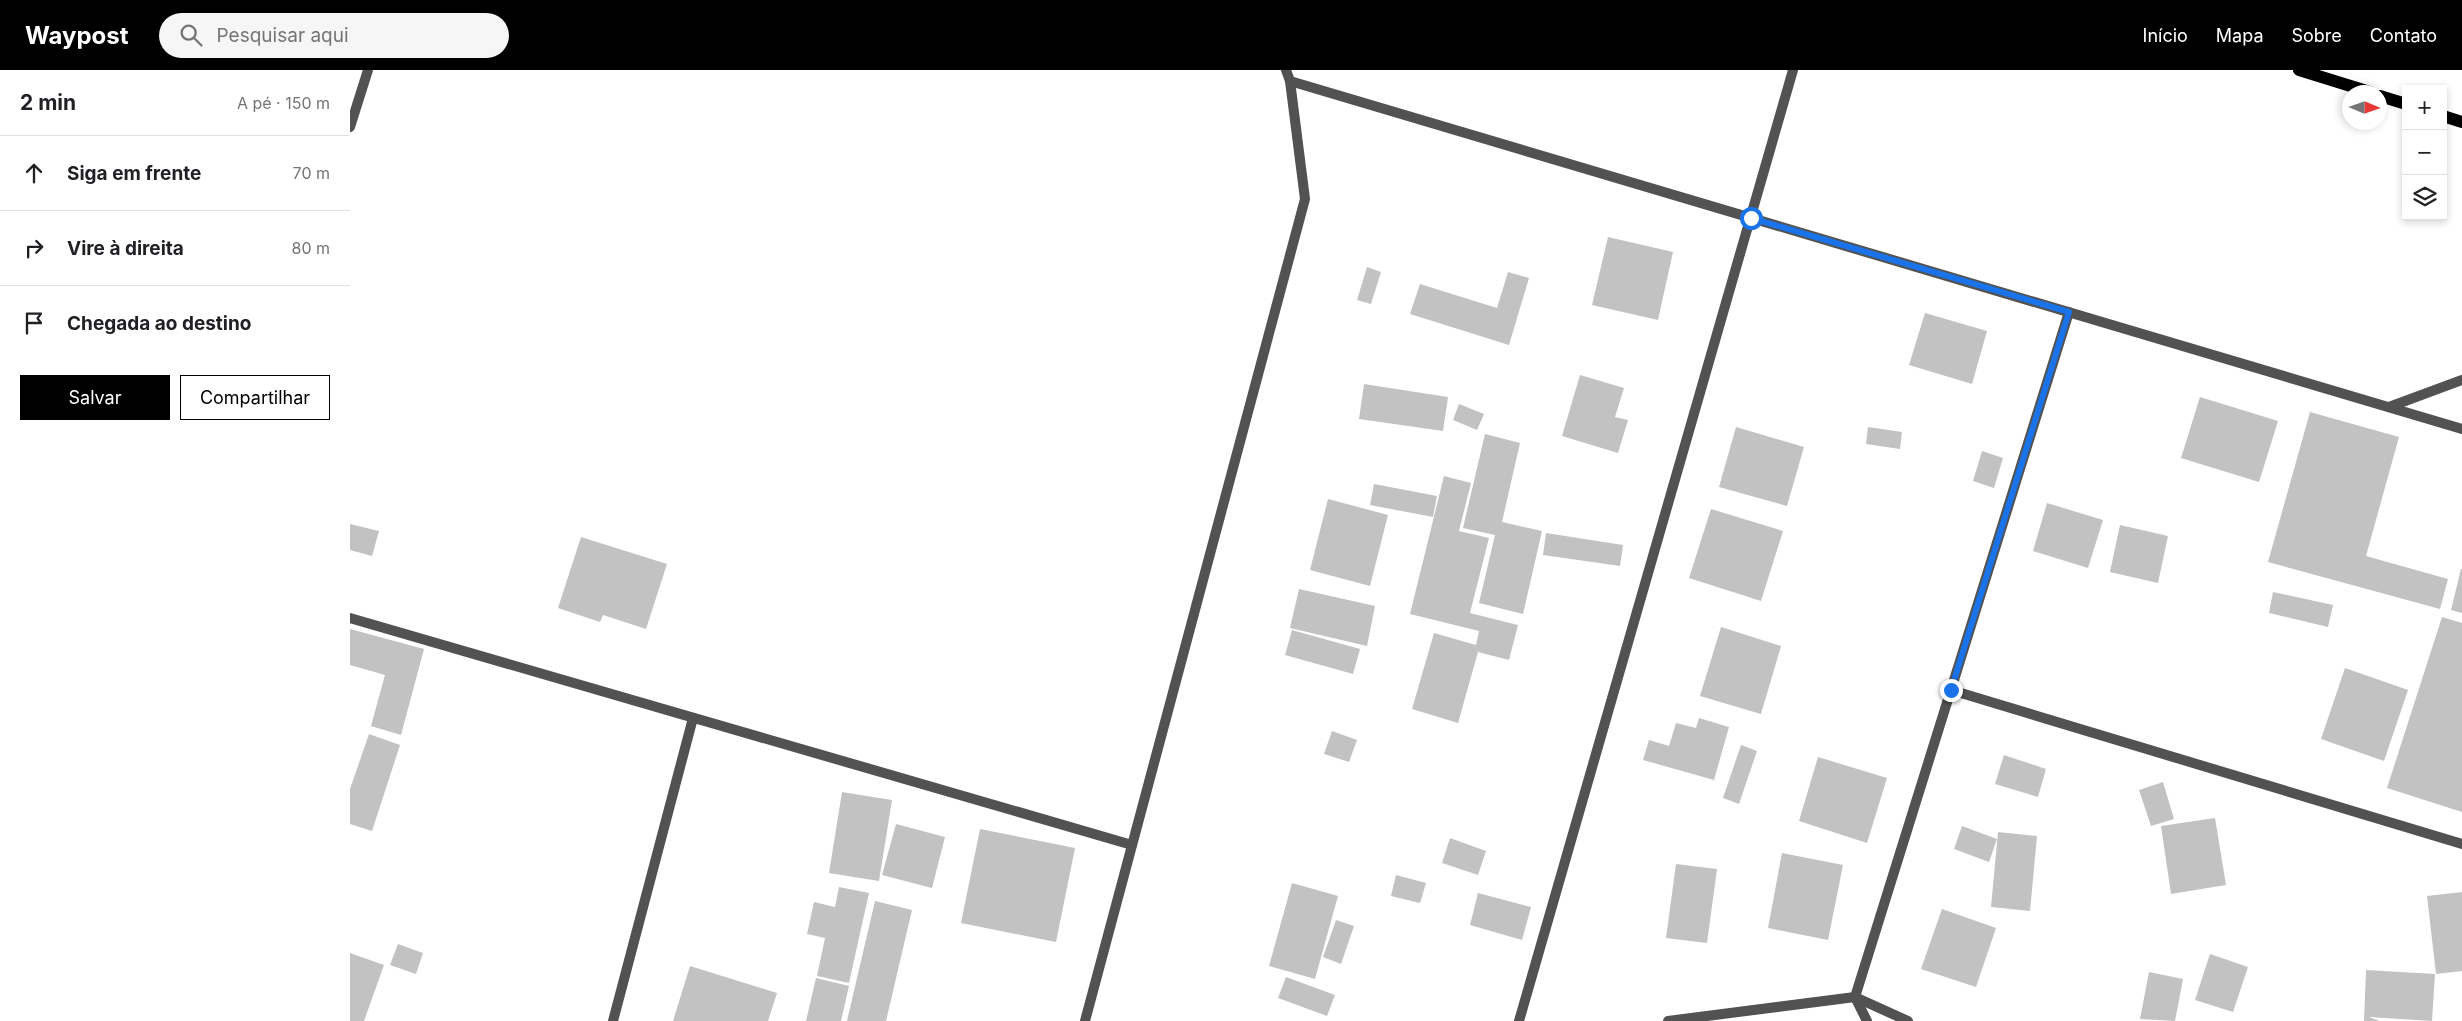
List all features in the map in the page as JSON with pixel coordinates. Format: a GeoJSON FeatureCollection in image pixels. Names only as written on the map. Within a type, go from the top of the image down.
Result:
{"type":"FeatureCollection","features":[{"type":"Feature","properties":{"kind":"main road"},"geometry":{"type":"LineString","coordinates":[[2299,70],[2347,85]]}},
{"type":"Feature","properties":{"kind":"main road"},"geometry":{"type":"LineString","coordinates":[[2387,98],[2402,103]]}},
{"type":"Feature","properties":{"kind":"main road"},"geometry":{"type":"LineString","coordinates":[[2447,117],[2462,122]]}},
{"type":"Feature","properties":{"kind":"street"},"geometry":{"type":"LineString","coordinates":[[350,127],[368,70]]}},
{"type":"Feature","properties":{"kind":"street"},"geometry":{"type":"LineString","coordinates":[[1085,1021],[1305,200],[1290,80],[1286,70]]}},
{"type":"Feature","properties":{"kind":"street"},"geometry":{"type":"LineString","coordinates":[[1519,1021],[1793,70]]}},
{"type":"Feature","properties":{"kind":"street"},"geometry":{"type":"LineString","coordinates":[[1290,80],[2462,429]]}},
{"type":"Feature","properties":{"kind":"street"},"geometry":{"type":"LineString","coordinates":[[1867,1021],[1855,997],[2069,312]]}},
{"type":"Feature","properties":{"kind":"street"},"geometry":{"type":"LineString","coordinates":[[2389,407],[2462,380]]}},
{"type":"Feature","properties":{"kind":"street"},"geometry":{"type":"LineString","coordinates":[[350,618],[1132,845]]}},
{"type":"Feature","properties":{"kind":"street"},"geometry":{"type":"LineString","coordinates":[[1951,690],[2462,844]]}},
{"type":"Feature","properties":{"kind":"street"},"geometry":{"type":"LineString","coordinates":[[613,1021],[693,718]]}},
{"type":"Feature","properties":{"kind":"street"},"geometry":{"type":"LineString","coordinates":[[1668,1021],[1855,997],[1908,1021]]}},
{"type":"Feature","properties":{"kind":"building"},"geometry":{"type":"Polygon","coordinates":[[[1608,237],[1673,252],[1658,320],[1592,305],[1608,237]]]}},
{"type":"Feature","properties":{"kind":"building"},"geometry":{"type":"Polygon","coordinates":[[[1367,267],[1381,272],[1371,304],[1357,300],[1367,267]]]}},
{"type":"Feature","properties":{"kind":"building"},"geometry":{"type":"Polygon","coordinates":[[[1508,272],[1529,278],[1509,345],[1410,314],[1420,284],[1497,308],[1508,272]]]}},
{"type":"Feature","properties":{"kind":"building"},"geometry":{"type":"Polygon","coordinates":[[[1925,313],[1987,331],[1972,384],[1909,365],[1925,313]]]}},
{"type":"Feature","properties":{"kind":"building"},"geometry":{"type":"Polygon","coordinates":[[[1580,375],[1624,388],[1615,417],[1628,420],[1618,453],[1562,436],[1580,375]]]}},
{"type":"Feature","properties":{"kind":"building"},"geometry":{"type":"Polygon","coordinates":[[[1364,384],[1448,397],[1443,431],[1359,419],[1364,384]]]}},
{"type":"Feature","properties":{"kind":"building"},"geometry":{"type":"Polygon","coordinates":[[[2200,397],[2278,421],[2259,482],[2181,458],[2200,397]]]}},
{"type":"Feature","properties":{"kind":"building"},"geometry":{"type":"Polygon","coordinates":[[[1459,404],[1484,414],[1477,430],[1453,420],[1459,404]]]}},
{"type":"Feature","properties":{"kind":"building"},"geometry":{"type":"Polygon","coordinates":[[[2310,412],[2399,437],[2366,556],[2448,579],[2440,609],[2268,562],[2310,412]]]}},
{"type":"Feature","properties":{"kind":"building"},"geometry":{"type":"Polygon","coordinates":[[[1736,427],[1804,447],[1787,506],[1719,487],[1736,427]]]}},
{"type":"Feature","properties":{"kind":"building"},"geometry":{"type":"Polygon","coordinates":[[[1868,427],[1902,432],[1900,449],[1866,444],[1868,427]]]}},
{"type":"Feature","properties":{"kind":"building"},"geometry":{"type":"Polygon","coordinates":[[[1485,434],[1520,443],[1502,522],[1542,531],[1523,614],[1479,603],[1495,535],[1463,528],[1485,434]]]}},
{"type":"Feature","properties":{"kind":"building"},"geometry":{"type":"Polygon","coordinates":[[[1982,451],[2003,458],[1994,488],[1973,481],[1982,451]]]}},
{"type":"Feature","properties":{"kind":"building"},"geometry":{"type":"Polygon","coordinates":[[[1444,476],[1471,483],[1459,531],[1489,538],[1470,613],[1518,625],[1509,660],[1478,652],[1458,723],[1412,709],[1434,633],[1476,645],[1479,631],[1410,614],[1444,476]]]}},
{"type":"Feature","properties":{"kind":"building"},"geometry":{"type":"Polygon","coordinates":[[[1374,484],[1437,496],[1433,517],[1370,505],[1374,484]]]}},
{"type":"Feature","properties":{"kind":"building"},"geometry":{"type":"Polygon","coordinates":[[[1328,499],[1388,515],[1370,586],[1310,570],[1328,499]]]}},
{"type":"Feature","properties":{"kind":"building"},"geometry":{"type":"Polygon","coordinates":[[[2047,503],[2103,520],[2088,568],[2033,551],[2047,503]]]}},
{"type":"Feature","properties":{"kind":"building"},"geometry":{"type":"Polygon","coordinates":[[[1711,509],[1783,531],[1761,601],[1689,578],[1711,509]]]}},
{"type":"Feature","properties":{"kind":"building"},"geometry":{"type":"Polygon","coordinates":[[[350,524],[379,531],[372,556],[350,550],[350,524]]]}},
{"type":"Feature","properties":{"kind":"building"},"geometry":{"type":"Polygon","coordinates":[[[2120,525],[2168,536],[2158,583],[2110,572],[2120,525]]]}},
{"type":"Feature","properties":{"kind":"building"},"geometry":{"type":"Polygon","coordinates":[[[1546,533],[1623,545],[1620,566],[1543,555],[1546,533]]]}},
{"type":"Feature","properties":{"kind":"building"},"geometry":{"type":"Polygon","coordinates":[[[581,537],[667,564],[646,629],[603,615],[600,622],[558,608],[581,537]]]}},
{"type":"Feature","properties":{"kind":"building"},"geometry":{"type":"Polygon","coordinates":[[[2462,569],[2462,613],[2451,610],[2462,569]]]}},
{"type":"Feature","properties":{"kind":"building"},"geometry":{"type":"Polygon","coordinates":[[[1299,589],[1375,606],[1367,646],[1290,628],[1299,589]]]}},
{"type":"Feature","properties":{"kind":"building"},"geometry":{"type":"Polygon","coordinates":[[[2273,592],[2333,605],[2328,627],[2269,613],[2273,592]]]}},
{"type":"Feature","properties":{"kind":"building"},"geometry":{"type":"Polygon","coordinates":[[[2442,617],[2462,623],[2462,812],[2387,788],[2442,617]]]}},
{"type":"Feature","properties":{"kind":"building"},"geometry":{"type":"Polygon","coordinates":[[[1721,627],[1781,646],[1761,714],[1700,696],[1721,627]]]}},
{"type":"Feature","properties":{"kind":"building"},"geometry":{"type":"Polygon","coordinates":[[[350,629],[424,649],[401,735],[371,726],[385,675],[350,665],[350,629]]]}},
{"type":"Feature","properties":{"kind":"building"},"geometry":{"type":"Polygon","coordinates":[[[1292,630],[1360,649],[1353,674],[1285,655],[1292,630]]]}},
{"type":"Feature","properties":{"kind":"building"},"geometry":{"type":"Polygon","coordinates":[[[2345,668],[2408,690],[2384,761],[2321,739],[2345,668]]]}},
{"type":"Feature","properties":{"kind":"building"},"geometry":{"type":"Polygon","coordinates":[[[1699,718],[1729,727],[1714,780],[1643,760],[1649,740],[1669,746],[1676,723],[1696,728],[1699,718]]]}},
{"type":"Feature","properties":{"kind":"building"},"geometry":{"type":"Polygon","coordinates":[[[1332,731],[1357,740],[1349,762],[1324,754],[1332,731]]]}},
{"type":"Feature","properties":{"kind":"building"},"geometry":{"type":"Polygon","coordinates":[[[369,734],[400,745],[372,831],[350,824],[350,789],[369,734]]]}},
{"type":"Feature","properties":{"kind":"building"},"geometry":{"type":"Polygon","coordinates":[[[1741,745],[1757,751],[1739,804],[1723,798],[1741,745]]]}},
{"type":"Feature","properties":{"kind":"building"},"geometry":{"type":"Polygon","coordinates":[[[2004,755],[2046,769],[2038,797],[1995,784],[2004,755]]]}},
{"type":"Feature","properties":{"kind":"building"},"geometry":{"type":"Polygon","coordinates":[[[1818,757],[1887,778],[1867,843],[1799,821],[1818,757]]]}},
{"type":"Feature","properties":{"kind":"building"},"geometry":{"type":"Polygon","coordinates":[[[2163,782],[2174,819],[2151,826],[2139,790],[2163,782]]]}},
{"type":"Feature","properties":{"kind":"building"},"geometry":{"type":"Polygon","coordinates":[[[842,792],[892,800],[879,881],[829,873],[842,792]]]}},
{"type":"Feature","properties":{"kind":"building"},"geometry":{"type":"Polygon","coordinates":[[[2215,818],[2226,885],[2171,894],[2161,826],[2215,818]]]}},
{"type":"Feature","properties":{"kind":"building"},"geometry":{"type":"Polygon","coordinates":[[[896,824],[945,837],[932,888],[882,875],[896,824]]]}},
{"type":"Feature","properties":{"kind":"building"},"geometry":{"type":"Polygon","coordinates":[[[1962,826],[1997,839],[1989,862],[1954,849],[1962,826]]]}},
{"type":"Feature","properties":{"kind":"building"},"geometry":{"type":"Polygon","coordinates":[[[980,829],[1075,848],[1056,942],[961,923],[980,829]]]}},
{"type":"Feature","properties":{"kind":"building"},"geometry":{"type":"Polygon","coordinates":[[[1998,832],[2037,836],[2030,911],[1991,907],[1998,832]]]}},
{"type":"Feature","properties":{"kind":"building"},"geometry":{"type":"Polygon","coordinates":[[[1450,838],[1486,851],[1478,875],[1442,863],[1450,838]]]}},
{"type":"Feature","properties":{"kind":"building"},"geometry":{"type":"Polygon","coordinates":[[[1782,853],[1843,865],[1828,940],[1768,928],[1782,853]]]}},
{"type":"Feature","properties":{"kind":"building"},"geometry":{"type":"Polygon","coordinates":[[[1676,864],[1717,869],[1707,943],[1666,938],[1676,864]]]}},
{"type":"Feature","properties":{"kind":"building"},"geometry":{"type":"Polygon","coordinates":[[[1396,875],[1426,883],[1420,903],[1391,896],[1396,875]]]}},
{"type":"Feature","properties":{"kind":"building"},"geometry":{"type":"Polygon","coordinates":[[[1292,883],[1338,896],[1315,979],[1269,966],[1292,883]]]}},
{"type":"Feature","properties":{"kind":"building"},"geometry":{"type":"Polygon","coordinates":[[[839,887],[869,893],[849,983],[817,976],[825,938],[807,934],[814,902],[835,907],[839,887]]]}},
{"type":"Feature","properties":{"kind":"building"},"geometry":{"type":"Polygon","coordinates":[[[2462,892],[2462,971],[2436,974],[2427,896],[2462,892]]]}},
{"type":"Feature","properties":{"kind":"building"},"geometry":{"type":"Polygon","coordinates":[[[1478,893],[1531,907],[1522,940],[1470,925],[1478,893]]]}},
{"type":"Feature","properties":{"kind":"building"},"geometry":{"type":"Polygon","coordinates":[[[875,901],[912,910],[886,1021],[847,1021],[875,901]]]}},
{"type":"Feature","properties":{"kind":"building"},"geometry":{"type":"Polygon","coordinates":[[[1942,909],[1996,928],[1976,987],[1921,969],[1942,909]]]}},
{"type":"Feature","properties":{"kind":"building"},"geometry":{"type":"Polygon","coordinates":[[[1336,920],[1354,926],[1341,964],[1323,957],[1336,920]]]}},
{"type":"Feature","properties":{"kind":"building"},"geometry":{"type":"Polygon","coordinates":[[[398,944],[423,953],[416,974],[390,965],[398,944]]]}},
{"type":"Feature","properties":{"kind":"building"},"geometry":{"type":"Polygon","coordinates":[[[350,953],[384,965],[364,1021],[350,1021],[350,953]]]}},
{"type":"Feature","properties":{"kind":"building"},"geometry":{"type":"Polygon","coordinates":[[[2210,954],[2248,967],[2233,1012],[2195,1000],[2210,954]]]}},
{"type":"Feature","properties":{"kind":"building"},"geometry":{"type":"Polygon","coordinates":[[[690,966],[777,993],[768,1021],[673,1021],[690,966]]]}},
{"type":"Feature","properties":{"kind":"building"},"geometry":{"type":"Polygon","coordinates":[[[2366,970],[2435,974],[2432,1021],[2369,1017],[2379,1021],[2364,1021],[2366,970]]]}},
{"type":"Feature","properties":{"kind":"building"},"geometry":{"type":"Polygon","coordinates":[[[2149,972],[2183,979],[2175,1021],[2140,1019],[2149,972]]]}},
{"type":"Feature","properties":{"kind":"building"},"geometry":{"type":"Polygon","coordinates":[[[1286,977],[1335,995],[1327,1016],[1278,998],[1286,977]]]}},
{"type":"Feature","properties":{"kind":"building"},"geometry":{"type":"Polygon","coordinates":[[[816,978],[849,986],[841,1021],[806,1021],[816,978]]]}},
{"type":"Feature","properties":{"kind":"route"},"geometry":{"type":"LineString","coordinates":[[1751,218],[2069,312],[1951,690]]}}]}
